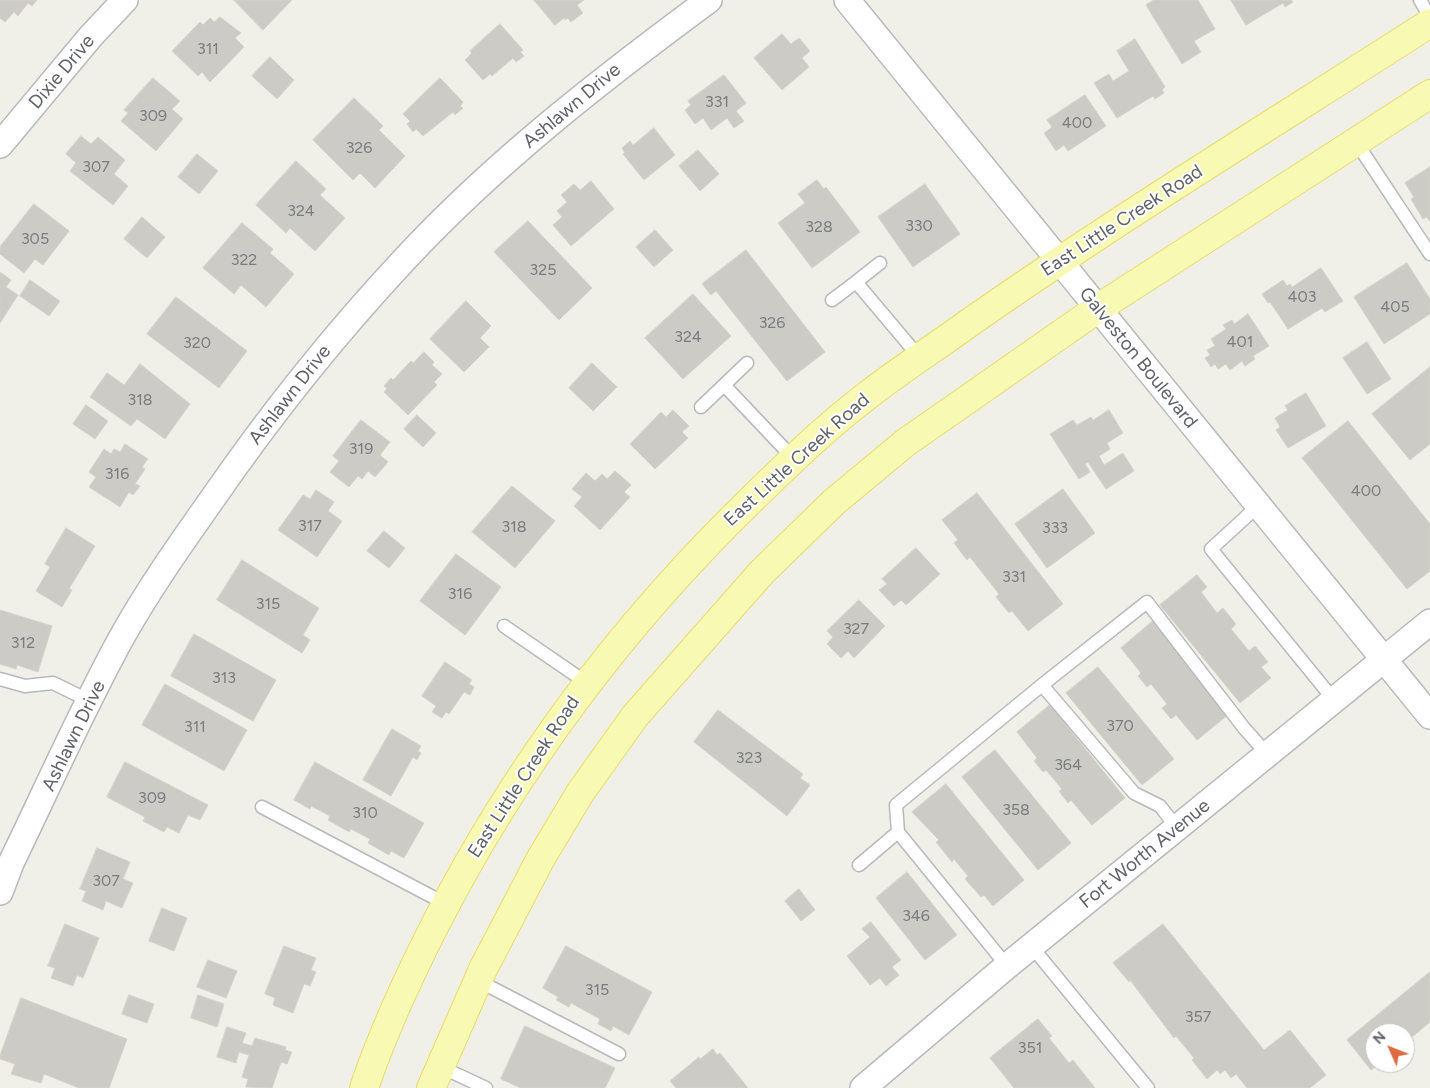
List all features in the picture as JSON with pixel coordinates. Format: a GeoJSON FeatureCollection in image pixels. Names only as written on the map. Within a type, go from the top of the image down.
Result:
{"type":"FeatureCollection","features":[{"type":"Feature","properties":{"kind":"main road","name":"East Little Creek Road"},"geometry":{"type":"LineString","coordinates":[[364,1088],[405,985],[446,904],[520,776],[587,683],[642,614],[712,538],[794,459],[866,396],[1058,261],[1430,23]]}},
{"type":"Feature","properties":{"kind":"main road"},"geometry":{"type":"LineString","coordinates":[[435,1077],[477,980],[541,858],[586,786],[635,716],[762,572],[834,502],[905,442],[1097,309],[1430,94]]}},
{"type":"Feature","properties":{"kind":"street","name":"Dixie Drive"},"geometry":{"type":"LineString","coordinates":[[0,145],[91,36],[125,0]]}},
{"type":"Feature","properties":{"kind":"street","name":"Ashlawn Drive"},"geometry":{"type":"LineString","coordinates":[[0,892],[11,863],[124,634],[180,545],[249,447],[340,331],[405,258],[494,172],[607,75],[709,0]]}},
{"type":"Feature","properties":{"kind":"street","name":"Galveston Boulevard"},"geometry":{"type":"LineString","coordinates":[[847,0],[1430,716]]}},
{"type":"Feature","properties":{"kind":"street","name":"Fort Worth Avenue"},"geometry":{"type":"LineString","coordinates":[[863,1088],[1007,966],[1430,622]]}},
{"type":"Feature","properties":{"kind":"lane"},"geometry":{"type":"LineString","coordinates":[[1420,0],[1430,17]]}},
{"type":"Feature","properties":{"kind":"lane"},"geometry":{"type":"LineString","coordinates":[[1356,142],[1430,254]]}},
{"type":"Feature","properties":{"kind":"lane"},"geometry":{"type":"LineString","coordinates":[[832,300],[880,262]]}},
{"type":"Feature","properties":{"kind":"lane"},"geometry":{"type":"LineString","coordinates":[[856,282],[920,358]]}},
{"type":"Feature","properties":{"kind":"lane"},"geometry":{"type":"LineString","coordinates":[[701,407],[747,363]]}},
{"type":"Feature","properties":{"kind":"lane"},"geometry":{"type":"LineString","coordinates":[[724,384],[794,459]]}},
{"type":"Feature","properties":{"kind":"lane"},"geometry":{"type":"LineString","coordinates":[[1259,505],[1211,549],[1334,700]]}},
{"type":"Feature","properties":{"kind":"lane"},"geometry":{"type":"LineString","coordinates":[[1007,966],[898,832],[896,805],[1042,685],[1147,602],[1244,728],[1268,754]]}},
{"type":"Feature","properties":{"kind":"lane"},"geometry":{"type":"LineString","coordinates":[[504,626],[587,683]]}},
{"type":"Feature","properties":{"kind":"lane"},"geometry":{"type":"LineString","coordinates":[[0,679],[24,686],[53,683],[90,701]]}},
{"type":"Feature","properties":{"kind":"lane"},"geometry":{"type":"LineString","coordinates":[[1042,685],[1134,793],[1160,806],[1177,828]]}},
{"type":"Feature","properties":{"kind":"lane"},"geometry":{"type":"LineString","coordinates":[[262,807],[446,904]]}},
{"type":"Feature","properties":{"kind":"lane"},"geometry":{"type":"LineString","coordinates":[[859,865],[898,832]]}},
{"type":"Feature","properties":{"kind":"lane"},"geometry":{"type":"LineString","coordinates":[[1032,947],[1148,1088]]}},
{"type":"Feature","properties":{"kind":"lane"},"geometry":{"type":"LineString","coordinates":[[477,980],[619,1054]]}},
{"type":"Feature","properties":{"kind":"lane"},"geometry":{"type":"LineString","coordinates":[[435,1077],[486,1088]]}},
{"type":"Feature","properties":{"kind":"building"},"geometry":{"type":"Polygon","coordinates":[[[0,0],[37,0],[32,6],[28,3],[18,16],[14,12],[5,22],[0,18],[0,0]]]}},
{"type":"Feature","properties":{"kind":"building"},"geometry":{"type":"Polygon","coordinates":[[[234,0],[292,0],[263,30],[234,0]]]}},
{"type":"Feature","properties":{"kind":"building"},"geometry":{"type":"Polygon","coordinates":[[[534,0],[584,0],[577,5],[583,13],[571,22],[568,18],[565,20],[564,18],[555,25],[534,0]]]}},
{"type":"Feature","properties":{"kind":"building"},"geometry":{"type":"Polygon","coordinates":[[[1154,0],[1198,0],[1215,29],[1194,41],[1201,52],[1182,64],[1146,5],[1154,0]]]}},
{"type":"Feature","properties":{"kind":"building"},"geometry":{"type":"Polygon","coordinates":[[[1231,0],[1291,0],[1293,2],[1285,7],[1283,3],[1246,25],[1231,0]]]}},
{"type":"Feature","properties":{"kind":"building"},"geometry":{"type":"Polygon","coordinates":[[[220,17],[241,33],[235,38],[244,47],[210,82],[202,72],[198,76],[172,51],[200,22],[203,25],[210,18],[214,22],[220,17]]]}},
{"type":"Feature","properties":{"kind":"building"},"geometry":{"type":"Polygon","coordinates":[[[500,24],[523,50],[520,52],[524,56],[516,62],[513,58],[492,76],[490,74],[483,80],[465,60],[472,53],[470,51],[500,24]]]}},
{"type":"Feature","properties":{"kind":"building"},"geometry":{"type":"Polygon","coordinates":[[[782,34],[791,44],[799,38],[810,51],[802,58],[809,67],[782,90],[754,58],[782,34]]]}},
{"type":"Feature","properties":{"kind":"building"},"geometry":{"type":"Polygon","coordinates":[[[1135,39],[1165,87],[1162,90],[1164,93],[1155,99],[1153,96],[1117,118],[1094,83],[1109,74],[1113,81],[1129,71],[1117,51],[1135,39]]]}},
{"type":"Feature","properties":{"kind":"building"},"geometry":{"type":"Polygon","coordinates":[[[270,57],[294,80],[277,99],[252,76],[270,57]]]}},
{"type":"Feature","properties":{"kind":"building"},"geometry":{"type":"Polygon","coordinates":[[[724,75],[746,103],[736,111],[744,121],[734,128],[727,118],[711,130],[703,118],[695,124],[685,110],[691,105],[688,101],[724,75]]]}},
{"type":"Feature","properties":{"kind":"building"},"geometry":{"type":"Polygon","coordinates":[[[153,78],[180,101],[172,109],[183,119],[156,151],[121,121],[128,113],[124,110],[153,78]]]}},
{"type":"Feature","properties":{"kind":"building"},"geometry":{"type":"Polygon","coordinates":[[[440,78],[463,102],[460,106],[463,108],[455,115],[453,112],[423,136],[416,129],[413,132],[407,124],[410,121],[403,114],[440,78]]]}},
{"type":"Feature","properties":{"kind":"building"},"geometry":{"type":"Polygon","coordinates":[[[1085,95],[1106,126],[1068,151],[1064,145],[1056,151],[1044,133],[1052,127],[1047,120],[1085,95]]]}},
{"type":"Feature","properties":{"kind":"building"},"geometry":{"type":"Polygon","coordinates":[[[354,98],[383,126],[379,130],[405,156],[375,188],[360,173],[353,180],[313,140],[354,98]]]}},
{"type":"Feature","properties":{"kind":"building"},"geometry":{"type":"Polygon","coordinates":[[[654,128],[675,155],[644,180],[623,154],[625,153],[622,148],[630,141],[633,145],[654,128]]]}},
{"type":"Feature","properties":{"kind":"building"},"geometry":{"type":"Polygon","coordinates":[[[81,136],[91,144],[98,137],[125,160],[114,174],[128,186],[113,205],[70,171],[76,163],[66,154],[81,136]]]}},
{"type":"Feature","properties":{"kind":"building"},"geometry":{"type":"Polygon","coordinates":[[[698,150],[719,174],[700,191],[679,166],[698,150]]]}},
{"type":"Feature","properties":{"kind":"building"},"geometry":{"type":"Polygon","coordinates":[[[197,154],[218,171],[199,194],[178,177],[197,154]]]}},
{"type":"Feature","properties":{"kind":"building"},"geometry":{"type":"Polygon","coordinates":[[[296,161],[326,189],[320,195],[345,218],[315,251],[290,228],[286,233],[256,205],[296,161]]]}},
{"type":"Feature","properties":{"kind":"building"},"geometry":{"type":"Polygon","coordinates":[[[1430,167],[1430,222],[1427,217],[1423,219],[1411,199],[1414,197],[1405,183],[1430,167]]]}},
{"type":"Feature","properties":{"kind":"building"},"geometry":{"type":"Polygon","coordinates":[[[817,180],[824,189],[826,187],[860,232],[812,268],[778,223],[805,203],[798,194],[817,180]]]}},
{"type":"Feature","properties":{"kind":"building"},"geometry":{"type":"Polygon","coordinates":[[[591,181],[614,209],[571,246],[553,225],[562,217],[557,211],[567,202],[561,195],[574,184],[580,190],[591,181]]]}},
{"type":"Feature","properties":{"kind":"building"},"geometry":{"type":"Polygon","coordinates":[[[925,184],[960,234],[913,267],[878,217],[925,184]]]}},
{"type":"Feature","properties":{"kind":"building"},"geometry":{"type":"Polygon","coordinates":[[[34,204],[69,231],[43,265],[35,259],[24,273],[0,254],[0,247],[34,204]]]}},
{"type":"Feature","properties":{"kind":"building"},"geometry":{"type":"Polygon","coordinates":[[[142,217],[165,237],[147,258],[124,239],[142,217]]]}},
{"type":"Feature","properties":{"kind":"building"},"geometry":{"type":"Polygon","coordinates":[[[528,221],[592,288],[559,320],[494,252],[528,221]]]}},
{"type":"Feature","properties":{"kind":"building"},"geometry":{"type":"Polygon","coordinates":[[[242,223],[273,249],[270,253],[294,274],[266,307],[241,285],[234,294],[203,268],[242,223]]]}},
{"type":"Feature","properties":{"kind":"building"},"geometry":{"type":"Polygon","coordinates":[[[655,230],[673,250],[654,267],[636,247],[655,230]]]}},
{"type":"Feature","properties":{"kind":"building"},"geometry":{"type":"Polygon","coordinates":[[[746,250],[825,352],[787,381],[716,291],[711,295],[702,284],[746,250]]]}},
{"type":"Feature","properties":{"kind":"building"},"geometry":{"type":"Polygon","coordinates":[[[1407,263],[1430,299],[1430,314],[1384,344],[1354,297],[1407,263]]]}},
{"type":"Feature","properties":{"kind":"building"},"geometry":{"type":"Polygon","coordinates":[[[1321,268],[1343,301],[1325,312],[1322,308],[1288,329],[1270,302],[1268,303],[1262,294],[1283,280],[1287,286],[1290,284],[1292,287],[1321,268]]]}},
{"type":"Feature","properties":{"kind":"building"},"geometry":{"type":"Polygon","coordinates":[[[0,272],[11,280],[6,287],[18,295],[0,323],[0,272]]]}},
{"type":"Feature","properties":{"kind":"building"},"geometry":{"type":"Polygon","coordinates":[[[30,280],[60,301],[49,316],[20,296],[30,280]]]}},
{"type":"Feature","properties":{"kind":"building"},"geometry":{"type":"Polygon","coordinates":[[[693,294],[731,336],[683,379],[645,338],[693,294]]]}},
{"type":"Feature","properties":{"kind":"building"},"geometry":{"type":"Polygon","coordinates":[[[176,297],[247,351],[219,388],[147,334],[176,297]]]}},
{"type":"Feature","properties":{"kind":"building"},"geometry":{"type":"Polygon","coordinates":[[[466,301],[491,326],[480,338],[489,347],[464,372],[430,339],[466,301]]]}},
{"type":"Feature","properties":{"kind":"building"},"geometry":{"type":"Polygon","coordinates":[[[1248,314],[1269,346],[1253,356],[1255,359],[1245,366],[1242,361],[1230,370],[1226,364],[1218,369],[1215,364],[1211,367],[1205,358],[1210,355],[1207,350],[1215,346],[1211,339],[1226,329],[1223,325],[1232,320],[1234,324],[1248,314]]]}},
{"type":"Feature","properties":{"kind":"building"},"geometry":{"type":"Polygon","coordinates":[[[1367,342],[1391,379],[1367,394],[1343,358],[1367,342]]]}},
{"type":"Feature","properties":{"kind":"building"},"geometry":{"type":"Polygon","coordinates":[[[424,352],[434,362],[432,365],[442,374],[434,382],[437,385],[408,415],[384,392],[387,389],[384,386],[391,378],[393,380],[411,361],[413,363],[424,352]]]}},
{"type":"Feature","properties":{"kind":"building"},"geometry":{"type":"Polygon","coordinates":[[[592,363],[617,387],[593,411],[569,388],[592,363]]]}},
{"type":"Feature","properties":{"kind":"building"},"geometry":{"type":"Polygon","coordinates":[[[140,364],[190,404],[165,439],[137,419],[131,426],[90,397],[107,373],[124,385],[140,364]]]}},
{"type":"Feature","properties":{"kind":"building"},"geometry":{"type":"Polygon","coordinates":[[[1430,367],[1430,444],[1410,460],[1372,414],[1430,367]]]}},
{"type":"Feature","properties":{"kind":"building"},"geometry":{"type":"Polygon","coordinates":[[[1306,393],[1326,426],[1288,448],[1276,430],[1280,427],[1275,418],[1288,410],[1285,406],[1306,393]]]}},
{"type":"Feature","properties":{"kind":"building"},"geometry":{"type":"Polygon","coordinates":[[[86,405],[108,421],[95,439],[73,424],[86,405]]]}},
{"type":"Feature","properties":{"kind":"building"},"geometry":{"type":"Polygon","coordinates":[[[673,410],[689,426],[682,432],[688,438],[655,469],[630,444],[661,412],[666,417],[673,410]]]}},
{"type":"Feature","properties":{"kind":"building"},"geometry":{"type":"Polygon","coordinates":[[[1109,410],[1123,433],[1107,443],[1110,449],[1099,456],[1104,465],[1123,453],[1134,471],[1106,489],[1088,462],[1085,464],[1090,472],[1079,479],[1050,434],[1073,420],[1077,425],[1091,417],[1093,420],[1109,410]]]}},
{"type":"Feature","properties":{"kind":"building"},"geometry":{"type":"Polygon","coordinates":[[[417,415],[436,433],[423,447],[404,429],[417,415]]]}},
{"type":"Feature","properties":{"kind":"building"},"geometry":{"type":"Polygon","coordinates":[[[361,420],[390,442],[380,455],[388,462],[375,477],[368,471],[362,479],[358,476],[349,487],[330,472],[339,461],[333,456],[361,420]]]}},
{"type":"Feature","properties":{"kind":"building"},"geometry":{"type":"Polygon","coordinates":[[[1348,421],[1430,524],[1430,571],[1407,589],[1302,458],[1348,421]]]}},
{"type":"Feature","properties":{"kind":"building"},"geometry":{"type":"Polygon","coordinates":[[[125,444],[148,459],[142,467],[145,469],[135,484],[140,486],[133,495],[129,492],[120,507],[89,487],[96,477],[89,472],[104,449],[111,454],[114,449],[120,452],[125,444]]]}},
{"type":"Feature","properties":{"kind":"building"},"geometry":{"type":"Polygon","coordinates":[[[615,471],[631,485],[624,492],[630,497],[600,530],[574,506],[582,497],[572,489],[586,473],[595,481],[602,474],[607,479],[615,471]]]}},
{"type":"Feature","properties":{"kind":"building"},"geometry":{"type":"Polygon","coordinates":[[[512,486],[555,521],[515,568],[472,532],[512,486]]]}},
{"type":"Feature","properties":{"kind":"building"},"geometry":{"type":"Polygon","coordinates":[[[1063,489],[1095,533],[1047,568],[1015,524],[1063,489]]]}},
{"type":"Feature","properties":{"kind":"building"},"geometry":{"type":"Polygon","coordinates":[[[316,490],[334,502],[328,511],[342,521],[317,557],[278,530],[303,495],[310,499],[316,490]]]}},
{"type":"Feature","properties":{"kind":"building"},"geometry":{"type":"Polygon","coordinates":[[[977,493],[1063,604],[1028,631],[1012,611],[1009,613],[996,597],[999,594],[970,557],[967,560],[954,543],[958,540],[942,520],[977,493]]]}},
{"type":"Feature","properties":{"kind":"building"},"geometry":{"type":"Polygon","coordinates":[[[66,528],[95,546],[69,589],[72,590],[62,607],[36,591],[50,567],[45,564],[66,528]]]}},
{"type":"Feature","properties":{"kind":"building"},"geometry":{"type":"Polygon","coordinates":[[[384,531],[405,548],[389,568],[367,551],[384,531]]]}},
{"type":"Feature","properties":{"kind":"building"},"geometry":{"type":"Polygon","coordinates":[[[916,548],[940,574],[906,605],[901,600],[894,606],[879,590],[887,584],[882,579],[916,548]]]}},
{"type":"Feature","properties":{"kind":"building"},"geometry":{"type":"Polygon","coordinates":[[[456,554],[501,587],[465,635],[420,601],[456,554]]]}},
{"type":"Feature","properties":{"kind":"building"},"geometry":{"type":"Polygon","coordinates":[[[242,560],[319,608],[303,635],[310,640],[302,653],[217,600],[242,560]]]}},
{"type":"Feature","properties":{"kind":"building"},"geometry":{"type":"Polygon","coordinates":[[[1197,575],[1207,587],[1201,592],[1217,613],[1223,608],[1236,624],[1231,629],[1249,651],[1255,646],[1268,662],[1261,667],[1271,678],[1240,703],[1160,605],[1197,575]]]}},
{"type":"Feature","properties":{"kind":"building"},"geometry":{"type":"Polygon","coordinates":[[[859,600],[885,626],[854,658],[848,651],[841,658],[827,644],[833,637],[827,631],[859,600]]]}},
{"type":"Feature","properties":{"kind":"building"},"geometry":{"type":"Polygon","coordinates":[[[0,610],[52,626],[38,672],[17,665],[16,669],[0,664],[0,610]]]}},
{"type":"Feature","properties":{"kind":"building"},"geometry":{"type":"Polygon","coordinates":[[[1153,621],[1229,714],[1197,740],[1176,715],[1171,719],[1162,708],[1167,704],[1151,684],[1147,687],[1138,676],[1141,673],[1121,648],[1153,621]]]}},
{"type":"Feature","properties":{"kind":"building"},"geometry":{"type":"Polygon","coordinates":[[[194,634],[276,680],[253,721],[171,676],[194,634]]]}},
{"type":"Feature","properties":{"kind":"building"},"geometry":{"type":"Polygon","coordinates":[[[445,662],[472,680],[469,684],[474,687],[470,695],[464,692],[449,714],[446,712],[442,718],[432,712],[436,706],[422,696],[445,662]]]}},
{"type":"Feature","properties":{"kind":"building"},"geometry":{"type":"Polygon","coordinates":[[[1098,667],[1174,759],[1142,785],[1066,693],[1098,667]]]}},
{"type":"Feature","properties":{"kind":"building"},"geometry":{"type":"Polygon","coordinates":[[[165,684],[247,730],[224,771],[142,725],[165,684]]]}},
{"type":"Feature","properties":{"kind":"building"},"geometry":{"type":"Polygon","coordinates":[[[1050,705],[1125,798],[1092,825],[1071,800],[1068,803],[1059,791],[1062,789],[1046,770],[1043,772],[1034,761],[1037,758],[1017,732],[1050,705]]]}},
{"type":"Feature","properties":{"kind":"building"},"geometry":{"type":"Polygon","coordinates":[[[718,710],[803,774],[800,778],[810,785],[787,816],[694,742],[718,710]]]}},
{"type":"Feature","properties":{"kind":"building"},"geometry":{"type":"Polygon","coordinates":[[[392,729],[421,746],[418,751],[421,753],[417,760],[413,757],[391,796],[363,780],[392,729]]]}},
{"type":"Feature","properties":{"kind":"building"},"geometry":{"type":"Polygon","coordinates":[[[995,750],[1071,843],[1038,870],[962,777],[995,750]]]}},
{"type":"Feature","properties":{"kind":"building"},"geometry":{"type":"Polygon","coordinates":[[[125,762],[208,805],[200,820],[188,815],[179,833],[167,827],[164,832],[143,821],[145,817],[107,797],[125,762]]]}},
{"type":"Feature","properties":{"kind":"building"},"geometry":{"type":"Polygon","coordinates":[[[315,762],[424,823],[404,858],[391,851],[389,855],[368,843],[370,839],[351,829],[349,832],[328,820],[330,816],[311,806],[310,809],[294,800],[315,762]]]}},
{"type":"Feature","properties":{"kind":"building"},"geometry":{"type":"Polygon","coordinates":[[[946,784],[1024,880],[993,906],[984,895],[981,897],[965,879],[968,876],[954,859],[952,862],[936,842],[939,840],[912,812],[946,784]]]}},
{"type":"Feature","properties":{"kind":"building"},"geometry":{"type":"Polygon","coordinates":[[[97,848],[130,862],[123,879],[133,883],[122,908],[106,901],[103,910],[82,901],[86,891],[80,889],[97,848]]]}},
{"type":"Feature","properties":{"kind":"building"},"geometry":{"type":"Polygon","coordinates":[[[907,872],[957,935],[925,960],[876,898],[907,872]]]}},
{"type":"Feature","properties":{"kind":"building"},"geometry":{"type":"Polygon","coordinates":[[[799,889],[815,910],[801,921],[785,901],[799,889]]]}},
{"type":"Feature","properties":{"kind":"building"},"geometry":{"type":"Polygon","coordinates":[[[162,908],[187,918],[174,951],[149,941],[162,908]]]}},
{"type":"Feature","properties":{"kind":"building"},"geometry":{"type":"Polygon","coordinates":[[[871,922],[901,960],[892,967],[899,975],[886,986],[880,978],[870,985],[847,956],[870,937],[862,929],[871,922]]]}},
{"type":"Feature","properties":{"kind":"building"},"geometry":{"type":"Polygon","coordinates":[[[65,924],[99,938],[83,978],[77,975],[73,986],[51,978],[55,968],[48,966],[65,924]]]}},
{"type":"Feature","properties":{"kind":"building"},"geometry":{"type":"Polygon","coordinates":[[[1163,924],[1264,1050],[1290,1030],[1326,1075],[1310,1088],[1247,1088],[1236,1074],[1231,1078],[1225,1070],[1220,1074],[1217,1070],[1207,1079],[1192,1060],[1194,1058],[1176,1036],[1174,1038],[1130,980],[1129,982],[1113,963],[1163,924]]]}},
{"type":"Feature","properties":{"kind":"building"},"geometry":{"type":"Polygon","coordinates":[[[284,946],[316,958],[311,970],[316,972],[310,986],[304,984],[293,1013],[273,1005],[275,998],[265,994],[284,946]]]}},
{"type":"Feature","properties":{"kind":"building"},"geometry":{"type":"Polygon","coordinates":[[[566,946],[652,992],[629,1035],[613,1026],[611,1031],[598,1024],[600,1019],[571,1003],[569,1007],[556,1000],[558,997],[543,988],[566,946]]]}},
{"type":"Feature","properties":{"kind":"building"},"geometry":{"type":"Polygon","coordinates":[[[208,960],[237,971],[226,998],[197,987],[208,960]]]}},
{"type":"Feature","properties":{"kind":"building"},"geometry":{"type":"Polygon","coordinates":[[[1430,972],[1430,1022],[1415,1035],[1415,1023],[1368,1023],[1430,972]]]}},
{"type":"Feature","properties":{"kind":"building"},"geometry":{"type":"Polygon","coordinates":[[[129,995],[154,1004],[147,1023],[122,1014],[129,995]]]}},
{"type":"Feature","properties":{"kind":"building"},"geometry":{"type":"Polygon","coordinates":[[[198,995],[224,1004],[217,1027],[191,1018],[198,995]]]}},
{"type":"Feature","properties":{"kind":"building"},"geometry":{"type":"Polygon","coordinates":[[[21,998],[127,1039],[109,1088],[79,1088],[44,1074],[41,1083],[11,1074],[15,1064],[0,1059],[0,1056],[21,998]]]}},
{"type":"Feature","properties":{"kind":"building"},"geometry":{"type":"Polygon","coordinates":[[[1038,1019],[1052,1036],[1049,1038],[1069,1063],[1073,1060],[1095,1088],[1014,1088],[990,1058],[1038,1019]]]}},
{"type":"Feature","properties":{"kind":"building"},"geometry":{"type":"Polygon","coordinates":[[[1365,1025],[1365,1062],[1347,1040],[1365,1025]]]}},
{"type":"Feature","properties":{"kind":"building"},"geometry":{"type":"Polygon","coordinates":[[[525,1026],[615,1068],[605,1088],[521,1088],[501,1079],[525,1026]]]}},
{"type":"Feature","properties":{"kind":"building"},"geometry":{"type":"Polygon","coordinates":[[[227,1027],[246,1033],[242,1043],[252,1046],[255,1038],[286,1047],[285,1050],[292,1052],[287,1064],[281,1062],[272,1088],[246,1087],[248,1079],[242,1077],[249,1055],[239,1052],[236,1063],[217,1057],[227,1027]]]}},
{"type":"Feature","properties":{"kind":"building"},"geometry":{"type":"Polygon","coordinates":[[[713,1049],[717,1055],[720,1053],[748,1088],[676,1088],[670,1081],[699,1057],[700,1059],[713,1049]]]}}]}
